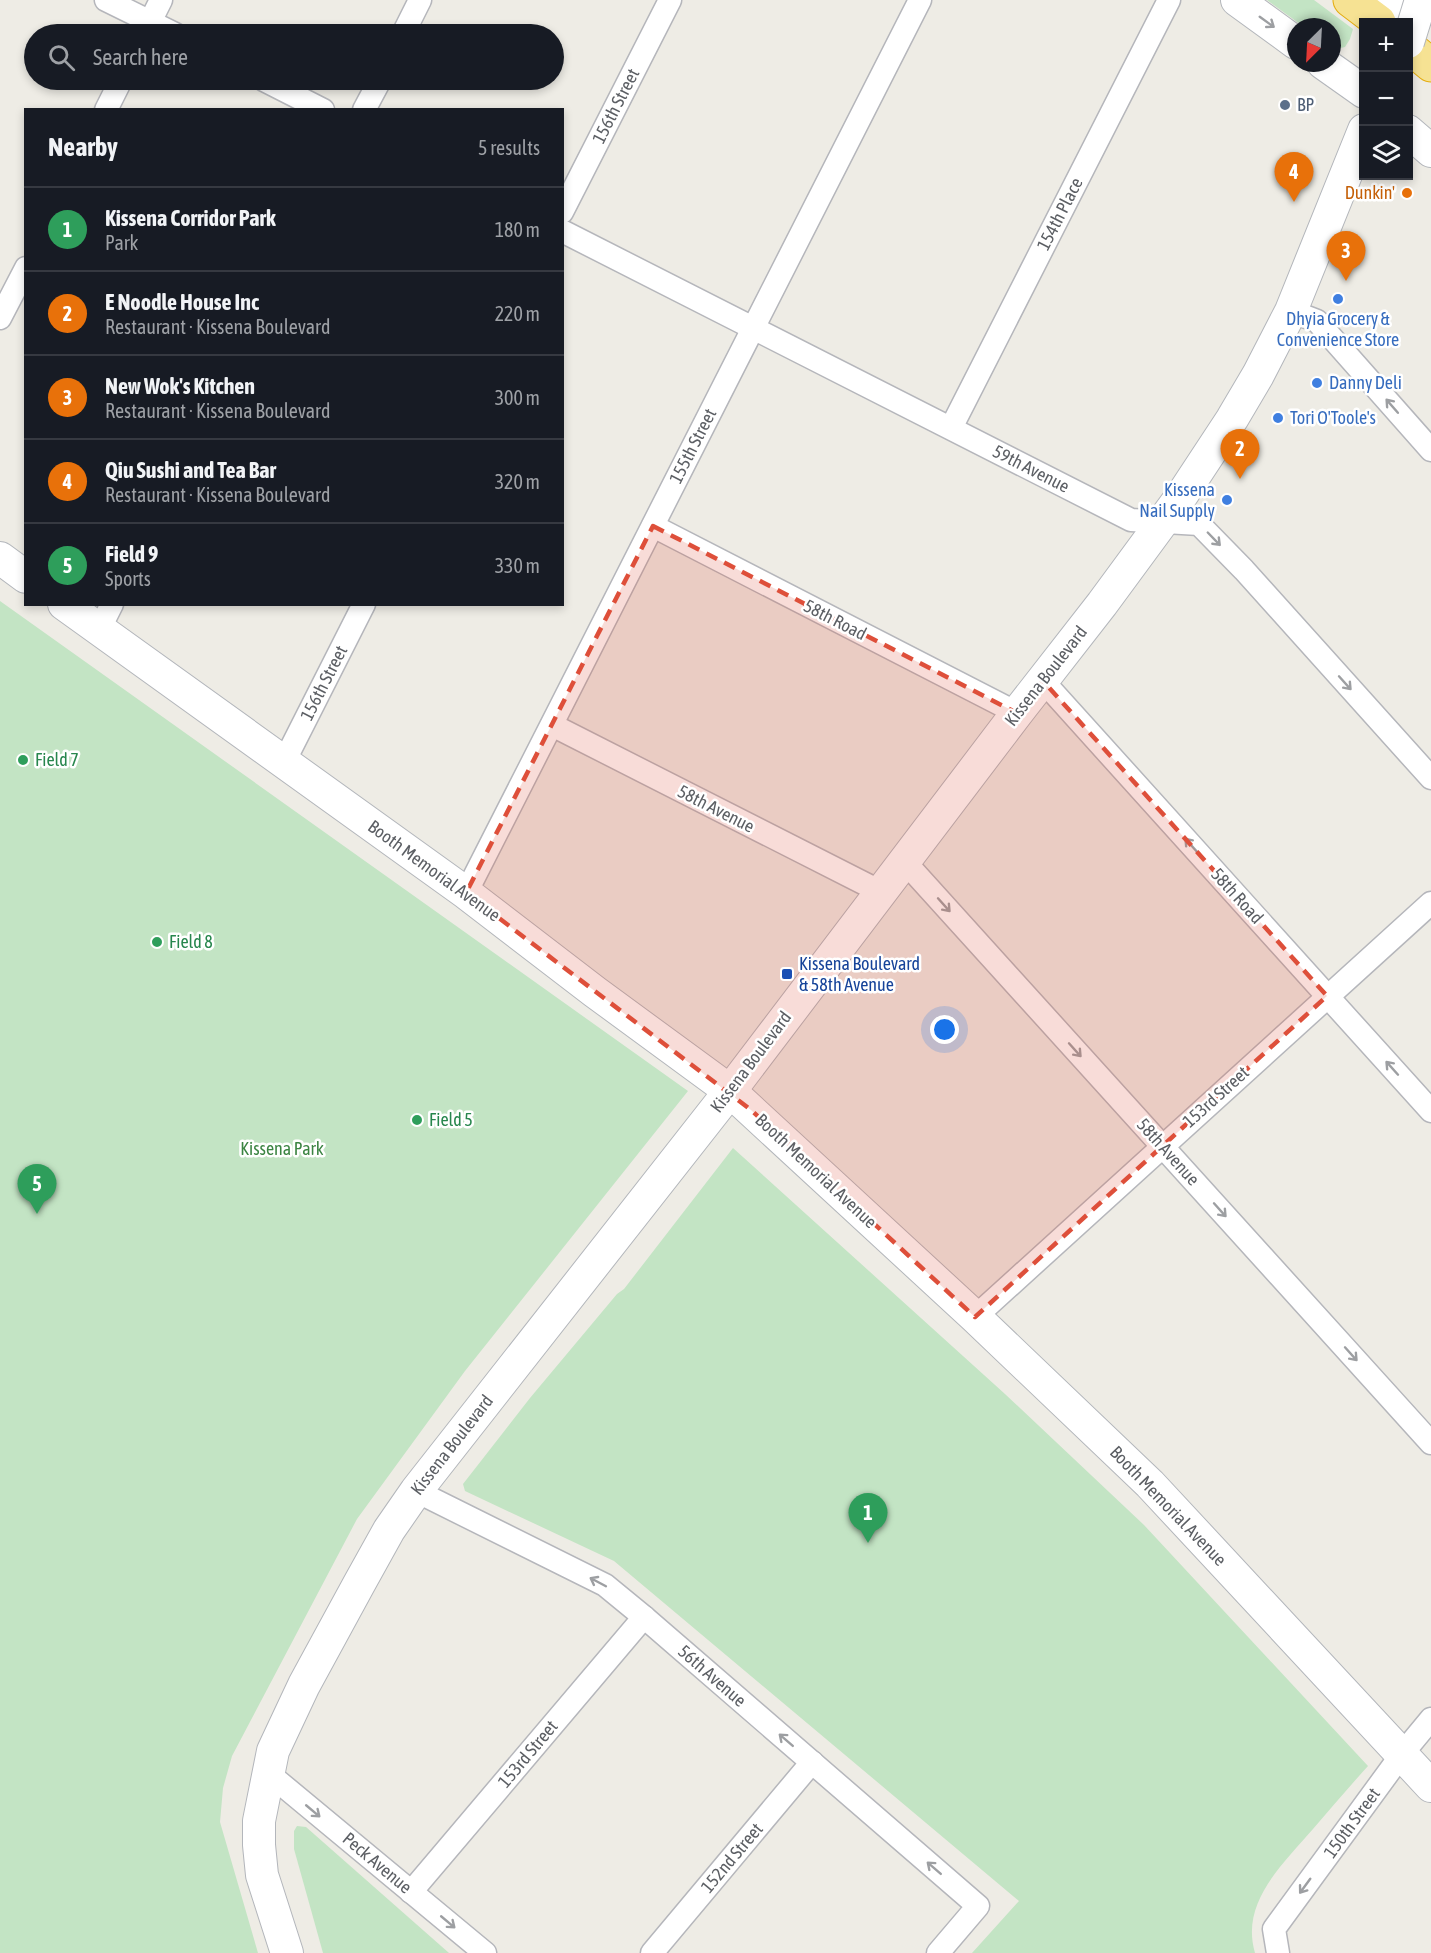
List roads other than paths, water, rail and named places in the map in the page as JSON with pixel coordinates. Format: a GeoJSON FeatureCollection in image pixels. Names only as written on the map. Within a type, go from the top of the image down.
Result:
{"type":"FeatureCollection","features":[{"type":"Feature","properties":{"kind":"highway"},"geometry":{"type":"LineString","coordinates":[[1350,0],[1374,18]]}},
{"type":"Feature","properties":{"kind":"highway"},"geometry":{"type":"LineString","coordinates":[[1419,0],[1431,11]]}},
{"type":"Feature","properties":{"kind":"highway"},"geometry":{"type":"LineString","coordinates":[[1413,49],[1431,65]]}},
{"type":"Feature","properties":{"kind":"main road"},"geometry":{"type":"LineString","coordinates":[[1237,0],[1287,36]]}},
{"type":"Feature","properties":{"kind":"main road"},"geometry":{"type":"LineString","coordinates":[[1386,18],[1391,0]]}},
{"type":"Feature","properties":{"kind":"main road"},"geometry":{"type":"LineString","coordinates":[[1413,24],[1419,0]]}},
{"type":"Feature","properties":{"kind":"main road"},"geometry":{"type":"LineString","coordinates":[[1336,72],[1359,88]]}},
{"type":"Feature","properties":{"kind":"main road"},"geometry":{"type":"LineString","coordinates":[[1413,135],[1431,151]]}},
{"type":"Feature","properties":{"kind":"main road","name":"Kissena Boulevard"},"geometry":{"type":"LineString","coordinates":[[287,1953],[262,1875],[259,1821],[273,1751],[304,1685],[389,1530],[416,1491],[730,1091],[1116,586],[1180,498],[1258,375],[1291,311],[1359,142]]}},
{"type":"Feature","properties":{"kind":"main road"},"geometry":{"type":"LineString","coordinates":[[0,558],[24,576]]}},
{"type":"Feature","properties":{"kind":"main road","name":"Booth Memorial Avenue"},"geometry":{"type":"LineString","coordinates":[[70,606],[106,617],[284,762],[466,893],[595,992],[730,1091],[975,1317],[1150,1484],[1431,1786]]}},
{"type":"Feature","properties":{"kind":"street"},"geometry":{"type":"LineString","coordinates":[[106,0],[141,24]]}},
{"type":"Feature","properties":{"kind":"street"},"geometry":{"type":"LineString","coordinates":[[149,24],[161,0]]}},
{"type":"Feature","properties":{"kind":"street"},"geometry":{"type":"LineString","coordinates":[[407,24],[420,0]]}},
{"type":"Feature","properties":{"kind":"street","name":"156th Street"},"geometry":{"type":"LineString","coordinates":[[564,208],[670,0]]}},
{"type":"Feature","properties":{"kind":"street","name":"155th Street"},"geometry":{"type":"LineString","coordinates":[[466,893],[920,0]]}},
{"type":"Feature","properties":{"kind":"street","name":"154th Place"},"geometry":{"type":"LineString","coordinates":[[951,428],[1169,0]]}},
{"type":"Feature","properties":{"kind":"street"},"geometry":{"type":"LineString","coordinates":[[107,108],[116,90]]}},
{"type":"Feature","properties":{"kind":"street"},"geometry":{"type":"LineString","coordinates":[[284,90],[319,108]]}},
{"type":"Feature","properties":{"kind":"street"},"geometry":{"type":"LineString","coordinates":[[365,108],[375,90]]}},
{"type":"Feature","properties":{"kind":"street","name":"59th Avenue"},"geometry":{"type":"LineString","coordinates":[[564,232],[1131,520],[1199,524],[1244,570],[1431,778]]}},
{"type":"Feature","properties":{"kind":"street"},"geometry":{"type":"LineString","coordinates":[[0,318],[24,272]]}},
{"type":"Feature","properties":{"kind":"street"},"geometry":{"type":"LineString","coordinates":[[1291,311],[1317,321],[1431,450]]}},
{"type":"Feature","properties":{"kind":"street","name":"58th Road"},"geometry":{"type":"LineString","coordinates":[[652,526],[1017,713]]}},
{"type":"Feature","properties":{"kind":"street","name":"156th Street"},"geometry":{"type":"LineString","coordinates":[[284,762],[363,606]]}},
{"type":"Feature","properties":{"kind":"street","name":"58th Road"},"geometry":{"type":"LineString","coordinates":[[1043,681],[1431,1111]]}},
{"type":"Feature","properties":{"kind":"street","name":"58th Avenue"},"geometry":{"type":"LineString","coordinates":[[552,725],[881,892]]}},
{"type":"Feature","properties":{"kind":"street","name":"58th Avenue"},"geometry":{"type":"LineString","coordinates":[[905,862],[1431,1443]]}},
{"type":"Feature","properties":{"kind":"street","name":"153rd Street"},"geometry":{"type":"LineString","coordinates":[[975,1317],[1431,903]]}},
{"type":"Feature","properties":{"kind":"street","name":"56th Avenue"},"geometry":{"type":"LineString","coordinates":[[416,1491],[605,1585],[978,1906],[938,1953]]}},
{"type":"Feature","properties":{"kind":"street","name":"153rd Street"},"geometry":{"type":"LineString","coordinates":[[411,1892],[644,1617]]}},
{"type":"Feature","properties":{"kind":"street","name":"150th Street"},"geometry":{"type":"LineString","coordinates":[[1278,1953],[1274,1929],[1402,1754],[1431,1719]]}},
{"type":"Feature","properties":{"kind":"street","name":"152nd Street"},"geometry":{"type":"LineString","coordinates":[[652,1953],[812,1762]]}},
{"type":"Feature","properties":{"kind":"street","name":"Peck Avenue"},"geometry":{"type":"LineString","coordinates":[[268,1773],[485,1953]]}},
{"type":"Feature","properties":{"kind":"place","name":"BP"},"geometry":{"type":"Point","coordinates":[1285,105]}},
{"type":"Feature","properties":{"kind":"place","name":"Dunkin'"},"geometry":{"type":"Point","coordinates":[1407,193]}},
{"type":"Feature","properties":{"kind":"place","name":"Qiu Sushi and Tea Bar"},"geometry":{"type":"Point","coordinates":[1294,202]}},
{"type":"Feature","properties":{"kind":"place","name":"New Wok's Kitchen"},"geometry":{"type":"Point","coordinates":[1346,281]}},
{"type":"Feature","properties":{"kind":"place","name":"Dhyia Grocery & Convenience Store"},"geometry":{"type":"Point","coordinates":[1338,299]}},
{"type":"Feature","properties":{"kind":"place","name":"Danny Deli"},"geometry":{"type":"Point","coordinates":[1317,383]}},
{"type":"Feature","properties":{"kind":"place","name":"Tori O'Toole's"},"geometry":{"type":"Point","coordinates":[1278,418]}},
{"type":"Feature","properties":{"kind":"place","name":"E Noodle House Inc"},"geometry":{"type":"Point","coordinates":[1240,479]}},
{"type":"Feature","properties":{"kind":"place","name":"Kissena Nail Supply"},"geometry":{"type":"Point","coordinates":[1227,500]}},
{"type":"Feature","properties":{"kind":"place","name":"Field 7"},"geometry":{"type":"Point","coordinates":[23,760]}},
{"type":"Feature","properties":{"kind":"place","name":"Field 8"},"geometry":{"type":"Point","coordinates":[157,942]}},
{"type":"Feature","properties":{"kind":"place","name":"Kissena Boulevard & 58th Avenue"},"geometry":{"type":"Point","coordinates":[787,974]}},
{"type":"Feature","properties":{"kind":"place","name":"Field 5"},"geometry":{"type":"Point","coordinates":[417,1120]}},
{"type":"Feature","properties":{"kind":"place","name":"Field 9"},"geometry":{"type":"Point","coordinates":[37,1214]}},
{"type":"Feature","properties":{"kind":"place","name":"Kissena Corridor Park"},"geometry":{"type":"Point","coordinates":[868,1543]}},
{"type":"Feature","properties":{"kind":"park label","name":"Kissena Park"},"geometry":{"type":"Point","coordinates":[282,1149]}}]}
